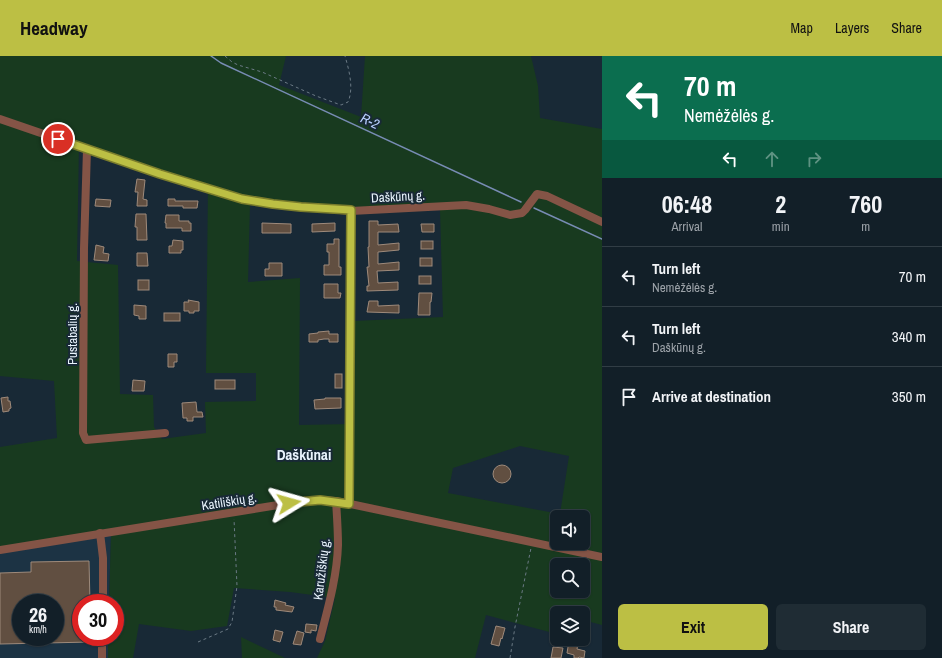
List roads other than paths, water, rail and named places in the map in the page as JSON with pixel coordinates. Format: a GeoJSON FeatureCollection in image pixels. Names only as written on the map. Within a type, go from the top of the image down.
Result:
{"type":"FeatureCollection","features":[{"type":"Feature","properties":{"kind":"street","name":"Daškūnų g."},"geometry":{"type":"LineString","coordinates":[[0,119],[160,174],[242,199],[301,207],[351,210],[466,205],[489,209],[505,214],[517,214],[525,210],[537,194],[547,196],[602,222]]}},
{"type":"Feature","properties":{"kind":"street","name":"Pustabalių g."},"geometry":{"type":"LineString","coordinates":[[87,149],[84,248],[83,432],[86,440],[165,433]]}},
{"type":"Feature","properties":{"kind":"street"},"geometry":{"type":"LineString","coordinates":[[349,504],[351,210]]}},
{"type":"Feature","properties":{"kind":"street","name":"Katiliškių g."},"geometry":{"type":"LineString","coordinates":[[0,550],[303,500],[320,500],[336,501],[602,557]]}},
{"type":"Feature","properties":{"kind":"street","name":"Karužiškių g."},"geometry":{"type":"LineString","coordinates":[[320,639],[331,596],[338,545],[336,501]]}},
{"type":"Feature","properties":{"kind":"street"},"geometry":{"type":"LineString","coordinates":[[100,533],[103,558],[103,594]]}},
{"type":"Feature","properties":{"kind":"street"},"geometry":{"type":"LineString","coordinates":[[102,646],[102,658]]}},
{"type":"Feature","properties":{"kind":"waterway","name":"R-2"},"geometry":{"type":"LineString","coordinates":[[211,56],[221,63],[521,202]]}},
{"type":"Feature","properties":{"kind":"waterway","name":"R-2"},"geometry":{"type":"LineString","coordinates":[[534,208],[602,239]]}},
{"type":"Feature","properties":{"kind":"district","name":"Daškūnai"},"geometry":{"type":"Point","coordinates":[304,455]}}]}
